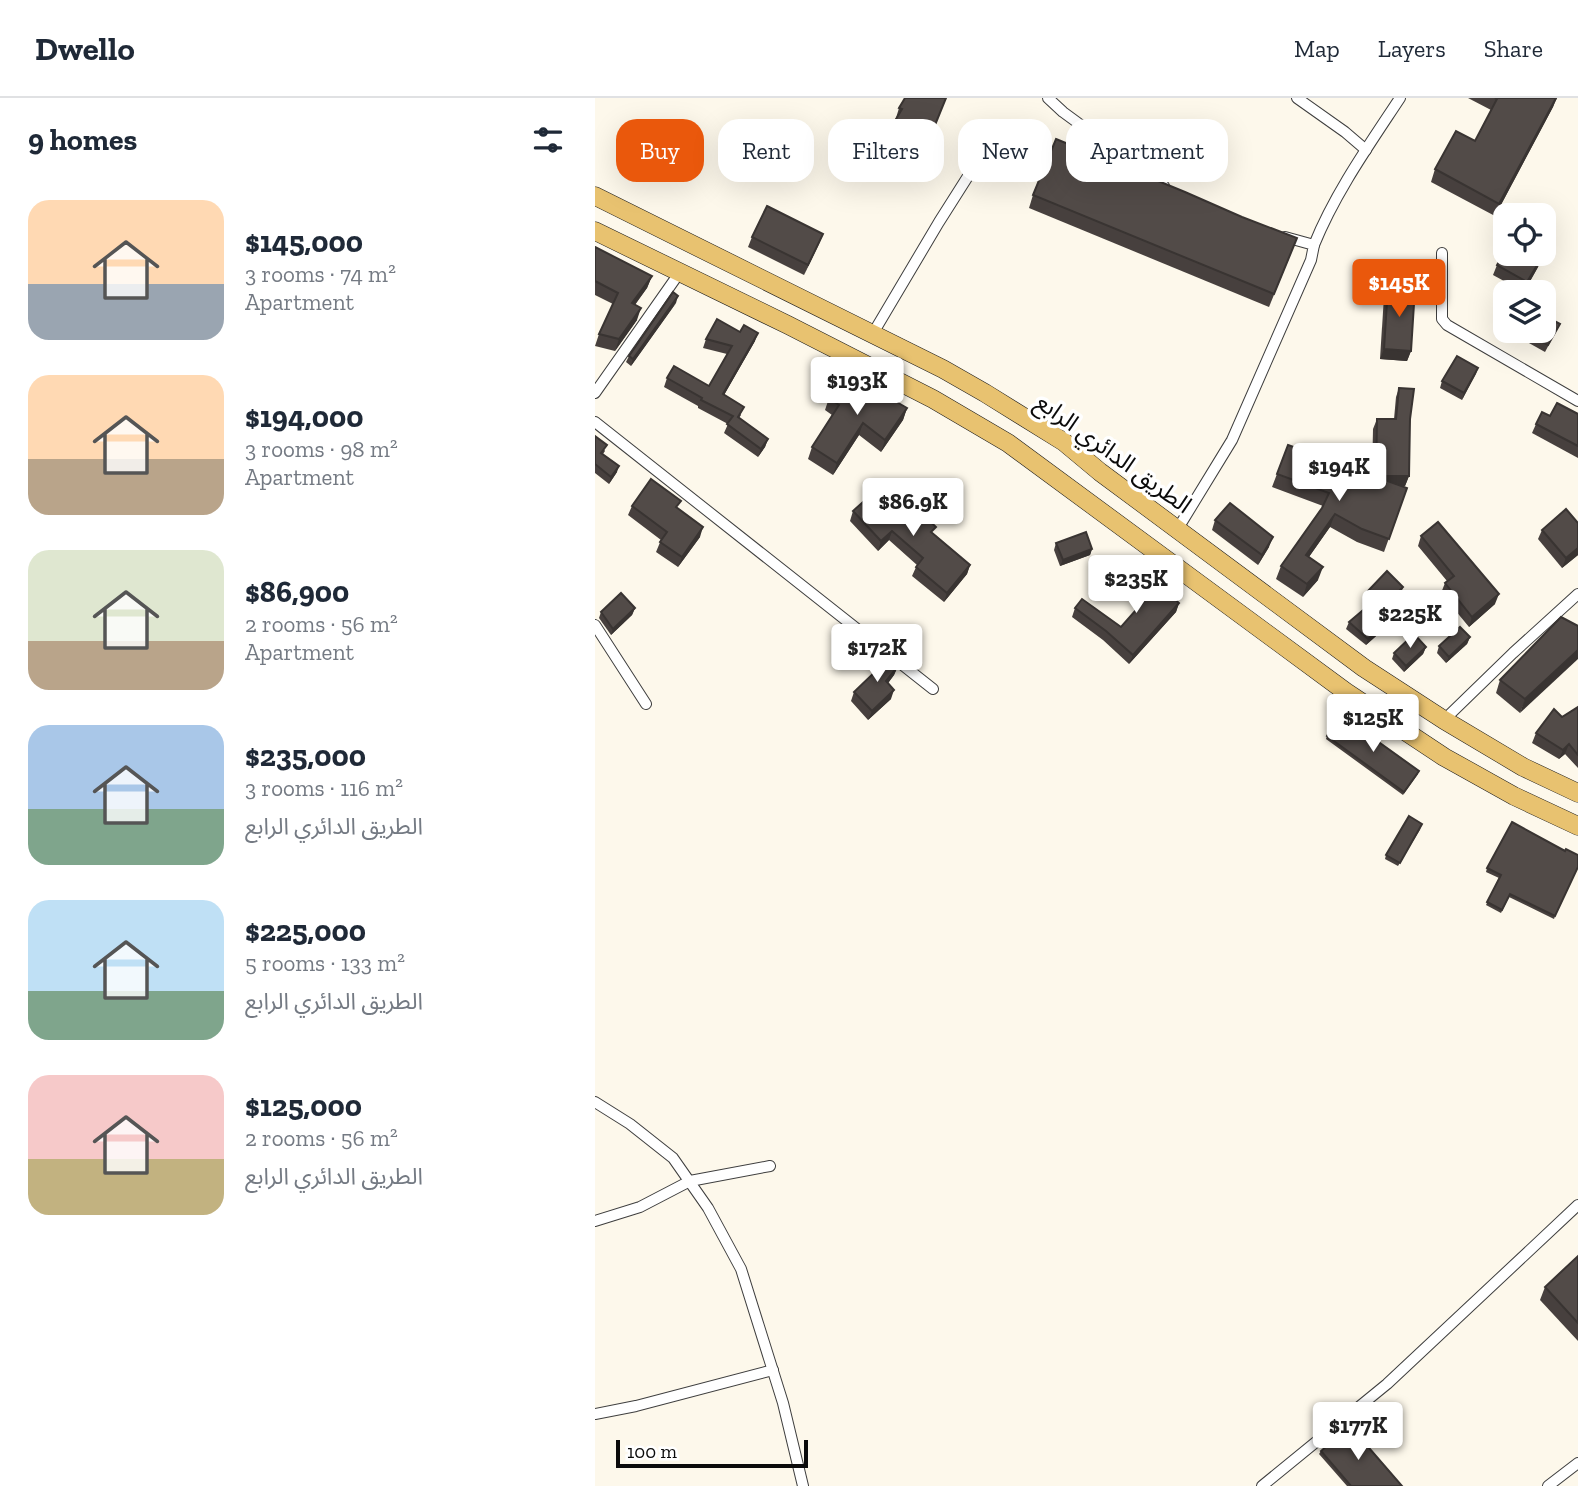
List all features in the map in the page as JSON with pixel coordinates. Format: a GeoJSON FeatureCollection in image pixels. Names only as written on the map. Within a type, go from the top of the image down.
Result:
{"type":"FeatureCollection","features":[{"type":"Feature","properties":{"kind":"main road","name":"الطريق الدائري الرابع"},"geometry":{"type":"LineString","coordinates":[[595,196],[797,295],[985,393],[1052,435],[1364,668],[1523,767],[1578,793]]}},
{"type":"Feature","properties":{"kind":"main road"},"geometry":{"type":"LineString","coordinates":[[595,230],[933,398],[1008,443],[1346,692],[1444,757],[1514,796],[1578,826]]}},
{"type":"Feature","properties":{"kind":"street"},"geometry":{"type":"LineString","coordinates":[[1048,98],[1169,191]]}},
{"type":"Feature","properties":{"kind":"street"},"geometry":{"type":"LineString","coordinates":[[1297,98],[1366,150]]}},
{"type":"Feature","properties":{"kind":"street"},"geometry":{"type":"LineString","coordinates":[[1177,530],[1232,440],[1311,260],[1322,225],[1400,98]]}},
{"type":"Feature","properties":{"kind":"street"},"geometry":{"type":"LineString","coordinates":[[873,335],[964,182]]}},
{"type":"Feature","properties":{"kind":"street"},"geometry":{"type":"LineString","coordinates":[[1277,235],[1314,245]]}},
{"type":"Feature","properties":{"kind":"street"},"geometry":{"type":"LineString","coordinates":[[1442,253],[1442,318],[1447,325],[1578,401]]}},
{"type":"Feature","properties":{"kind":"street"},"geometry":{"type":"LineString","coordinates":[[595,393],[680,272]]}},
{"type":"Feature","properties":{"kind":"street"},"geometry":{"type":"LineString","coordinates":[[595,422],[933,689]]}},
{"type":"Feature","properties":{"kind":"street"},"geometry":{"type":"LineString","coordinates":[[1444,720],[1578,594]]}},
{"type":"Feature","properties":{"kind":"street"},"geometry":{"type":"LineString","coordinates":[[595,625],[646,704]]}},
{"type":"Feature","properties":{"kind":"street"},"geometry":{"type":"LineString","coordinates":[[595,1102],[630,1124],[673,1158],[708,1208],[741,1269],[783,1404],[803,1486]]}},
{"type":"Feature","properties":{"kind":"street"},"geometry":{"type":"LineString","coordinates":[[595,1221],[640,1207],[690,1181],[770,1166]]}},
{"type":"Feature","properties":{"kind":"street"},"geometry":{"type":"LineString","coordinates":[[1262,1486],[1387,1384],[1578,1205]]}},
{"type":"Feature","properties":{"kind":"street"},"geometry":{"type":"LineString","coordinates":[[595,1413],[636,1406],[773,1370]]}},
{"type":"Feature","properties":{"kind":"street"},"geometry":{"type":"LineString","coordinates":[[1548,1486],[1578,1463]]}},
{"type":"Feature","properties":{"kind":"building"},"geometry":{"type":"Polygon","coordinates":[[[905,98],[946,98],[937,119],[896,119],[902,109],[899,108],[905,98]]]}},
{"type":"Feature","properties":{"kind":"building"},"geometry":{"type":"Polygon","coordinates":[[[1495,98],[1556,98],[1500,203],[1435,169],[1456,131],[1475,141],[1497,99],[1495,98]]]}},
{"type":"Feature","properties":{"kind":"building"},"geometry":{"type":"Polygon","coordinates":[[[1056,139],[1066,143],[1066,182],[1161,182],[1297,238],[1274,294],[1033,195],[1038,182],[1052,182],[1052,149],[1056,139]]]}},
{"type":"Feature","properties":{"kind":"building"},"geometry":{"type":"Polygon","coordinates":[[[767,206],[823,234],[808,265],[752,237],[767,206]]]}},
{"type":"Feature","properties":{"kind":"building"},"geometry":{"type":"Polygon","coordinates":[[[595,247],[652,276],[632,303],[641,308],[619,339],[599,334],[618,293],[595,281],[595,247]]]}},
{"type":"Feature","properties":{"kind":"building"},"geometry":{"type":"Polygon","coordinates":[[[1499,266],[1537,266],[1528,280],[1499,266]]]}},
{"type":"Feature","properties":{"kind":"building"},"geometry":{"type":"Polygon","coordinates":[[[1388,286],[1415,288],[1411,351],[1384,349],[1388,286]]]}},
{"type":"Feature","properties":{"kind":"building"},"geometry":{"type":"Polygon","coordinates":[[[673,292],[678,296],[633,359],[629,356],[673,292]]]}},
{"type":"Feature","properties":{"kind":"building"},"geometry":{"type":"Polygon","coordinates":[[[717,319],[740,332],[744,325],[758,333],[723,394],[744,407],[738,417],[768,439],[761,449],[727,424],[733,416],[701,400],[702,398],[667,378],[674,366],[709,386],[732,346],[706,339],[717,319]]]}},
{"type":"Feature","properties":{"kind":"building"},"geometry":{"type":"Polygon","coordinates":[[[1457,356],[1478,368],[1464,393],[1442,381],[1457,356]]]}},
{"type":"Feature","properties":{"kind":"building"},"geometry":{"type":"Polygon","coordinates":[[[848,374],[907,408],[885,440],[863,423],[837,463],[812,447],[839,405],[829,398],[848,374]]]}},
{"type":"Feature","properties":{"kind":"building"},"geometry":{"type":"Polygon","coordinates":[[[1399,388],[1414,389],[1410,419],[1409,476],[1376,476],[1377,419],[1396,419],[1399,388]]]}},
{"type":"Feature","properties":{"kind":"building"},"geometry":{"type":"Polygon","coordinates":[[[1557,403],[1578,414],[1578,446],[1536,424],[1542,412],[1550,416],[1557,403]]]}},
{"type":"Feature","properties":{"kind":"building"},"geometry":{"type":"Polygon","coordinates":[[[595,436],[607,445],[601,453],[619,466],[611,477],[595,464],[595,436]]]}},
{"type":"Feature","properties":{"kind":"building"},"geometry":{"type":"Polygon","coordinates":[[[1288,445],[1407,488],[1389,539],[1362,529],[1335,514],[1306,555],[1323,567],[1307,584],[1281,566],[1322,508],[1329,493],[1277,474],[1288,445]]]}},
{"type":"Feature","properties":{"kind":"building"},"geometry":{"type":"Polygon","coordinates":[[[651,479],[681,501],[676,507],[703,527],[682,557],[660,542],[667,532],[632,506],[651,479]]]}},
{"type":"Feature","properties":{"kind":"building"},"geometry":{"type":"Polygon","coordinates":[[[881,486],[913,521],[920,512],[936,527],[931,532],[970,565],[947,593],[916,567],[923,558],[892,531],[881,541],[853,511],[881,486]]]}},
{"type":"Feature","properties":{"kind":"building"},"geometry":{"type":"Polygon","coordinates":[[[1230,503],[1273,537],[1262,555],[1215,520],[1230,503]]]}},
{"type":"Feature","properties":{"kind":"building"},"geometry":{"type":"Polygon","coordinates":[[[1566,509],[1578,523],[1578,548],[1566,558],[1542,530],[1566,509]]]}},
{"type":"Feature","properties":{"kind":"building"},"geometry":{"type":"Polygon","coordinates":[[[1438,522],[1499,594],[1472,617],[1445,583],[1454,576],[1421,536],[1438,522]]]}},
{"type":"Feature","properties":{"kind":"building"},"geometry":{"type":"Polygon","coordinates":[[[1086,532],[1092,549],[1063,560],[1056,543],[1086,532]]]}},
{"type":"Feature","properties":{"kind":"building"},"geometry":{"type":"Polygon","coordinates":[[[1145,568],[1179,603],[1133,655],[1075,608],[1082,599],[1121,627],[1151,593],[1135,579],[1145,568]]]}},
{"type":"Feature","properties":{"kind":"building"},"geometry":{"type":"Polygon","coordinates":[[[1387,571],[1403,587],[1377,614],[1386,622],[1368,639],[1349,622],[1375,600],[1367,592],[1387,571]]]}},
{"type":"Feature","properties":{"kind":"building"},"geometry":{"type":"Polygon","coordinates":[[[621,593],[635,608],[613,629],[601,612],[621,593]]]}},
{"type":"Feature","properties":{"kind":"building"},"geometry":{"type":"Polygon","coordinates":[[[1561,617],[1578,626],[1578,650],[1525,699],[1500,680],[1561,617]]]}},
{"type":"Feature","properties":{"kind":"building"},"geometry":{"type":"Polygon","coordinates":[[[1460,627],[1470,637],[1449,657],[1439,646],[1460,627]]]}},
{"type":"Feature","properties":{"kind":"building"},"geometry":{"type":"Polygon","coordinates":[[[1414,634],[1426,647],[1406,666],[1394,653],[1414,634]]]}},
{"type":"Feature","properties":{"kind":"building"},"geometry":{"type":"Polygon","coordinates":[[[883,655],[898,666],[886,681],[894,690],[872,711],[854,692],[878,669],[875,666],[883,655]]]}},
{"type":"Feature","properties":{"kind":"building"},"geometry":{"type":"Polygon","coordinates":[[[1578,707],[1578,755],[1569,744],[1563,750],[1536,733],[1554,709],[1562,717],[1578,707]]]}},
{"type":"Feature","properties":{"kind":"building"},"geometry":{"type":"Polygon","coordinates":[[[1341,715],[1419,771],[1404,792],[1327,736],[1341,715]]]}},
{"type":"Feature","properties":{"kind":"building"},"geometry":{"type":"Polygon","coordinates":[[[1409,816],[1422,824],[1400,863],[1386,855],[1409,816]]]}},
{"type":"Feature","properties":{"kind":"building"},"geometry":{"type":"Polygon","coordinates":[[[1512,822],[1565,851],[1566,849],[1578,855],[1578,867],[1555,916],[1510,894],[1502,910],[1487,902],[1501,875],[1487,868],[1512,822]]]}},
{"type":"Feature","properties":{"kind":"building"},"geometry":{"type":"Polygon","coordinates":[[[1578,1256],[1578,1323],[1545,1287],[1578,1256]]]}},
{"type":"Feature","properties":{"kind":"building"},"geometry":{"type":"Polygon","coordinates":[[[1350,1426],[1402,1486],[1351,1486],[1321,1451],[1350,1426]]]}}]}
